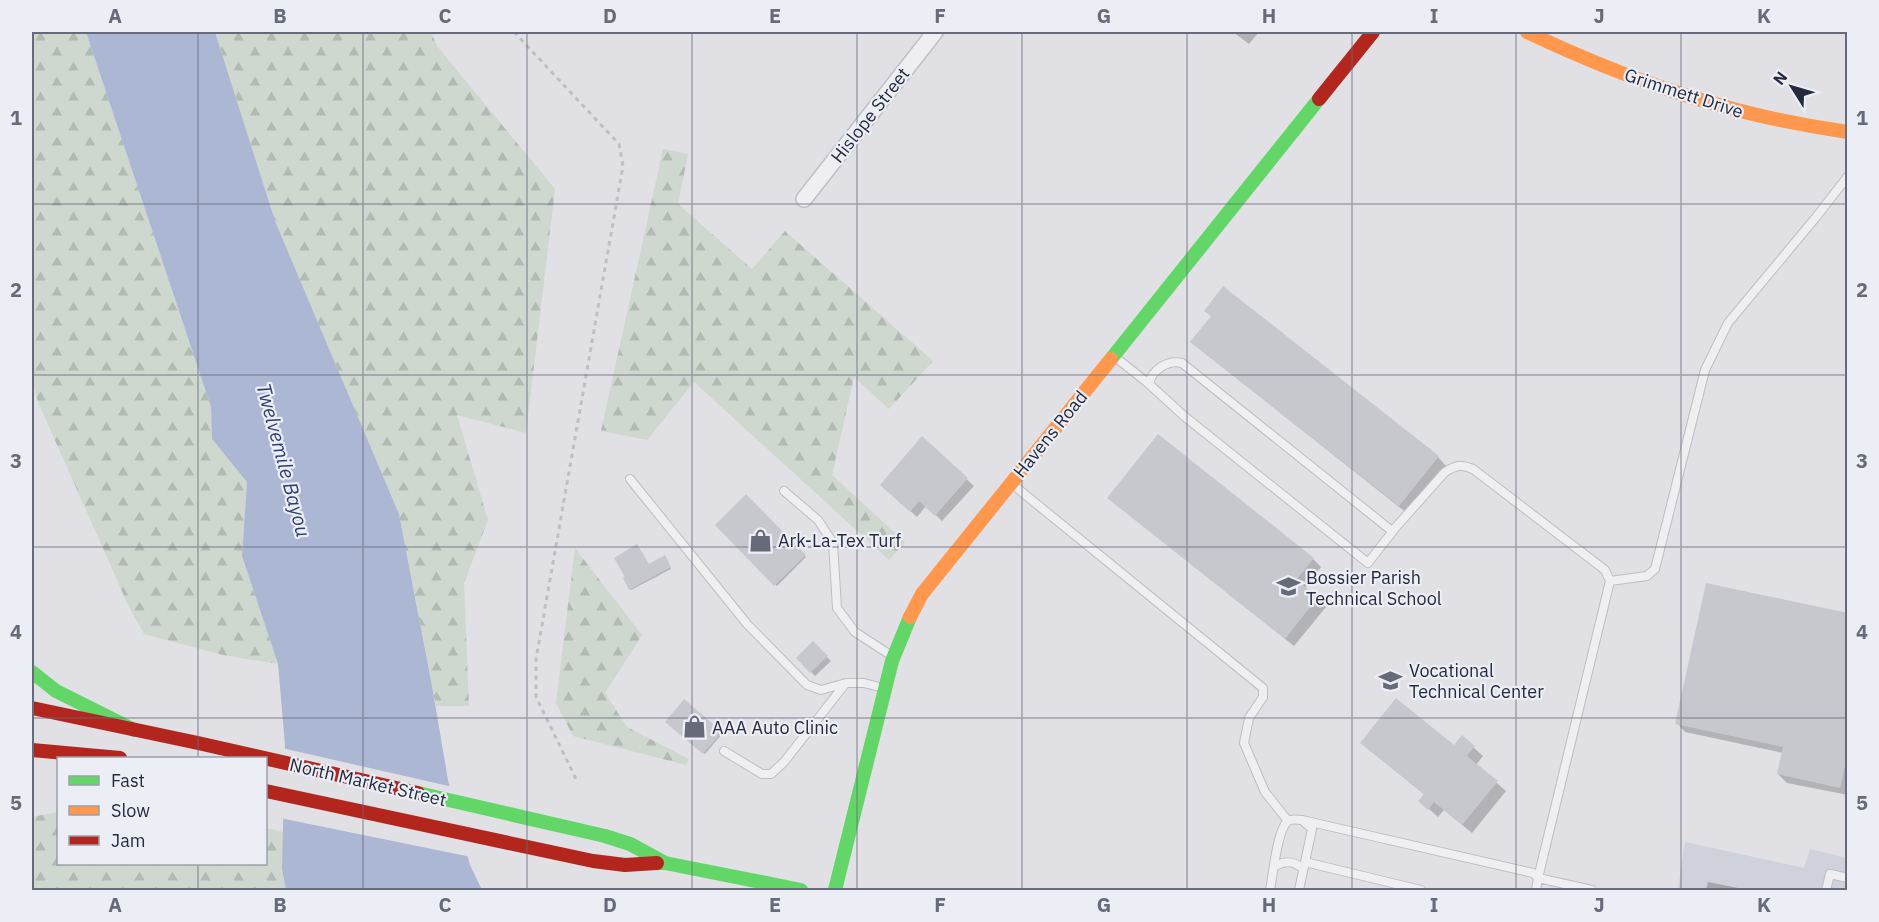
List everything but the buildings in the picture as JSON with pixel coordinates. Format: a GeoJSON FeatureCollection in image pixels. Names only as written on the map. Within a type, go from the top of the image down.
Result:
{"type":"FeatureCollection","features":[{"type":"Feature","properties":{"kind":"main road","name":"Havens Road"},"geometry":{"type":"LineString","coordinates":[[835,891],[893,657],[905,626],[922,594],[1372,32]]}},
{"type":"Feature","properties":{"kind":"main road","name":"Grimmett Drive"},"geometry":{"type":"LineString","coordinates":[[1527,32],[1567,51],[1687,97],[1765,118],[1848,132]]}},
{"type":"Feature","properties":{"kind":"main road"},"geometry":{"type":"LineString","coordinates":[[32,672],[56,691],[134,730]]}},
{"type":"Feature","properties":{"kind":"main road","name":"North Market Street"},"geometry":{"type":"LineString","coordinates":[[32,708],[259,757]]}},
{"type":"Feature","properties":{"kind":"main road"},"geometry":{"type":"LineString","coordinates":[[32,737],[117,757]]}},
{"type":"Feature","properties":{"kind":"main road"},"geometry":{"type":"LineString","coordinates":[[32,750],[110,757]]}},
{"type":"Feature","properties":{"kind":"main road","name":"North Market Street"},"geometry":{"type":"LineString","coordinates":[[267,759],[604,836],[630,844],[665,863]]}},
{"type":"Feature","properties":{"kind":"main road","name":"North Market Street"},"geometry":{"type":"LineString","coordinates":[[267,791],[592,861],[625,865],[665,863],[801,891]]}},
{"type":"Feature","properties":{"kind":"street","name":"Hislope Street"},"geometry":{"type":"LineString","coordinates":[[804,199],[935,32]]}},
{"type":"Feature","properties":{"kind":"lane"},"geometry":{"type":"LineString","coordinates":[[1610,581],[1647,576],[1655,568],[1705,370],[1728,323],[1848,176]]}},
{"type":"Feature","properties":{"kind":"lane"},"geometry":{"type":"LineString","coordinates":[[1113,356],[1149,384],[1184,416],[1368,562],[1392,531],[1445,472],[1455,466],[1464,465],[1473,469],[1605,570],[1610,581],[1536,891]]}},
{"type":"Feature","properties":{"kind":"lane"},"geometry":{"type":"LineString","coordinates":[[1149,384],[1154,373],[1161,367],[1176,362],[1182,363],[1392,531]]}},
{"type":"Feature","properties":{"kind":"lane"},"geometry":{"type":"LineString","coordinates":[[630,479],[747,624],[807,685],[821,690],[846,683],[864,683],[885,688]]}},
{"type":"Feature","properties":{"kind":"lane"},"geometry":{"type":"LineString","coordinates":[[1011,483],[1263,688],[1263,698],[1249,718],[1244,744],[1265,792],[1288,821]]}},
{"type":"Feature","properties":{"kind":"lane"},"geometry":{"type":"LineString","coordinates":[[784,491],[818,520],[833,543],[837,609],[855,632],[893,657]]}},
{"type":"Feature","properties":{"kind":"lane"},"geometry":{"type":"LineString","coordinates":[[724,751],[762,774],[771,774],[784,762],[846,683]]}},
{"type":"Feature","properties":{"kind":"lane"},"geometry":{"type":"LineString","coordinates":[[1288,821],[1302,820],[1518,869],[1533,873],[1539,878],[1592,891]]}},
{"type":"Feature","properties":{"kind":"lane"},"geometry":{"type":"LineString","coordinates":[[1299,891],[1311,829],[1302,820]]}},
{"type":"Feature","properties":{"kind":"lane"},"geometry":{"type":"LineString","coordinates":[[1270,891],[1282,831],[1288,821]]}},
{"type":"Feature","properties":{"kind":"lane"},"geometry":{"type":"LineString","coordinates":[[1275,866],[1290,862],[1421,891]]}},
{"type":"Feature","properties":{"kind":"lane"},"geometry":{"type":"LineString","coordinates":[[1826,891],[1830,874],[1848,878]]}},
{"type":"Feature","properties":{"kind":"path"},"geometry":{"type":"LineString","coordinates":[[514,32],[619,144],[623,166],[536,659],[536,697],[578,783]]}},
{"type":"Feature","properties":{"kind":"shaded area"},"geometry":{"type":"Polygon","coordinates":[[[1685,842],[1804,868],[1810,849],[1847,858],[1847,890],[1678,890],[1685,842]]]}},
{"type":"Feature","properties":{"kind":"green space"},"geometry":{"type":"Polygon","coordinates":[[[32,32],[86,32],[211,407],[212,439],[247,482],[242,556],[278,664],[223,655],[144,634],[129,607],[38,402],[32,381],[32,32]]]}},
{"type":"Feature","properties":{"kind":"green space"},"geometry":{"type":"Polygon","coordinates":[[[215,32],[431,32],[437,46],[555,189],[526,433],[457,415],[488,520],[464,583],[469,706],[436,706],[399,514],[275,221],[215,32]]]}},
{"type":"Feature","properties":{"kind":"green space"},"geometry":{"type":"Polygon","coordinates":[[[663,149],[688,154],[678,204],[752,269],[785,231],[933,361],[889,409],[854,377],[832,475],[905,542],[889,560],[694,382],[647,440],[601,431],[663,149]]]}},
{"type":"Feature","properties":{"kind":"green space"},"geometry":{"type":"Polygon","coordinates":[[[575,548],[642,635],[605,693],[627,727],[689,759],[686,765],[573,736],[556,703],[575,548]]]}},
{"type":"Feature","properties":{"kind":"green space"},"geometry":{"type":"Polygon","coordinates":[[[57,812],[57,865],[267,865],[267,828],[283,832],[282,869],[286,890],[32,890],[32,817],[57,812]]]}},
{"type":"Feature","properties":{"kind":"water","name":"Twelvemile Bayou"},"geometry":{"type":"Polygon","coordinates":[[[86,32],[215,32],[275,221],[399,514],[448,780],[470,865],[482,890],[286,890],[282,869],[285,745],[278,664],[242,556],[247,482],[212,439],[211,407],[86,32]]]}},
{"type":"Feature","properties":{"kind":"pier"},"geometry":{"type":"Polygon","coordinates":[[[282,748],[453,787],[471,857],[280,818],[282,748]]]}},
{"type":"Feature","properties":{"kind":"traffic: fast"},"geometry":{"type":"LineString","coordinates":[[1111,359],[1319,99]]}},
{"type":"Feature","properties":{"kind":"traffic: fast"},"geometry":{"type":"LineString","coordinates":[[835,890],[892,661],[910,617]]}},
{"type":"Feature","properties":{"kind":"traffic: fast"},"geometry":{"type":"LineString","coordinates":[[32,672],[56,691],[134,730]]}},
{"type":"Feature","properties":{"kind":"traffic: fast"},"geometry":{"type":"LineString","coordinates":[[418,793],[605,836],[630,844],[665,863]]}},
{"type":"Feature","properties":{"kind":"traffic: fast"},"geometry":{"type":"LineString","coordinates":[[657,863],[801,890]]}},
{"type":"Feature","properties":{"kind":"traffic: slow"},"geometry":{"type":"LineString","coordinates":[[1527,32],[1605,66],[1684,95],[1764,117],[1848,132]]}},
{"type":"Feature","properties":{"kind":"traffic: slow"},"geometry":{"type":"LineString","coordinates":[[910,617],[922,594],[1111,359]]}},
{"type":"Feature","properties":{"kind":"traffic: jam"},"geometry":{"type":"LineString","coordinates":[[1319,99],[1373,32]]}},
{"type":"Feature","properties":{"kind":"traffic: jam"},"geometry":{"type":"LineString","coordinates":[[32,708],[260,757]]}},
{"type":"Feature","properties":{"kind":"traffic: jam"},"geometry":{"type":"LineString","coordinates":[[32,750],[109,757]]}},
{"type":"Feature","properties":{"kind":"traffic: jam"},"geometry":{"type":"LineString","coordinates":[[267,759],[418,793]]}},
{"type":"Feature","properties":{"kind":"traffic: jam"},"geometry":{"type":"LineString","coordinates":[[267,791],[593,861],[625,865],[657,863]]}},
{"type":"Feature","properties":{"kind":"place","name":"Ark-La-Tex Turf"},"geometry":{"type":"Point","coordinates":[760,540]}},
{"type":"Feature","properties":{"kind":"place","name":"Bossier Parish Technical School"},"geometry":{"type":"Point","coordinates":[1288,587]}},
{"type":"Feature","properties":{"kind":"place","name":"Vocational Technical Center"},"geometry":{"type":"Point","coordinates":[1391,680]}},
{"type":"Feature","properties":{"kind":"place","name":"AAA Auto Clinic"},"geometry":{"type":"Point","coordinates":[694,727]}}]}
